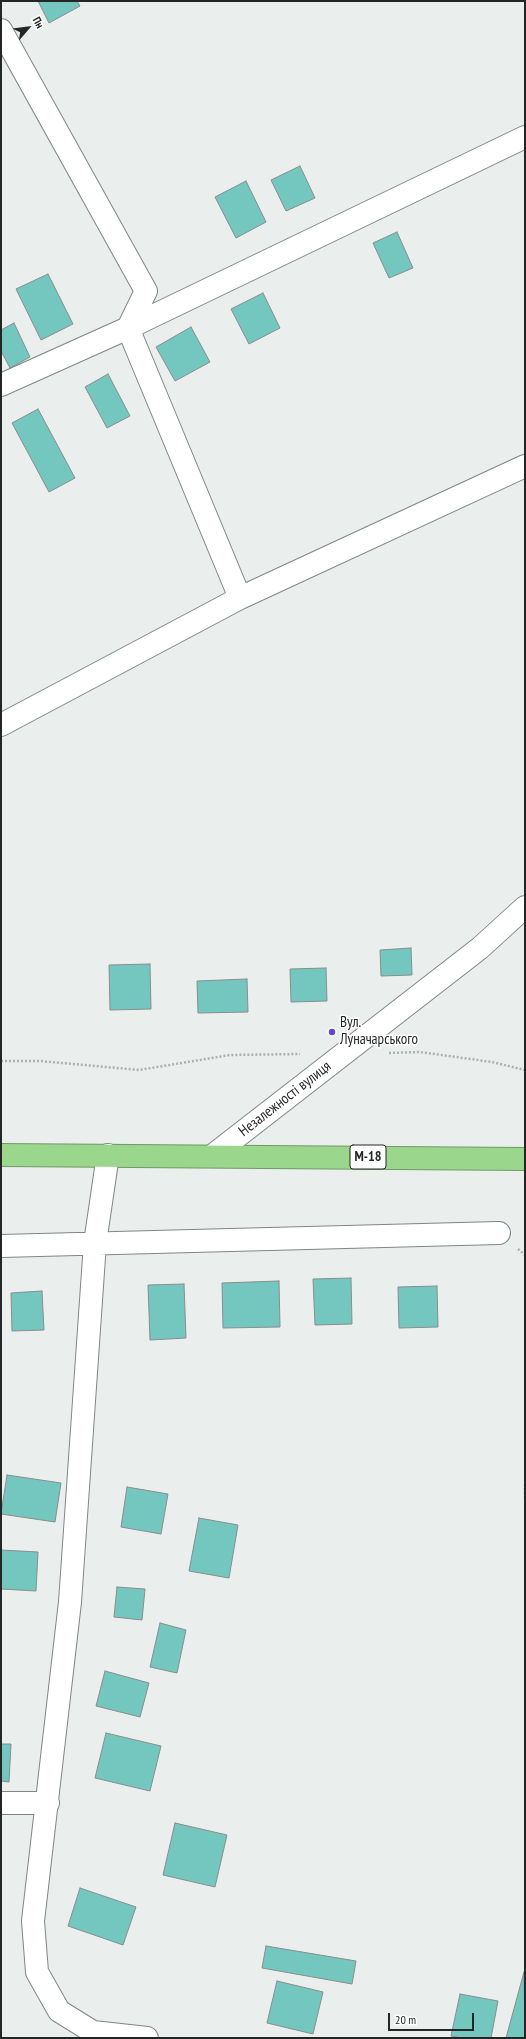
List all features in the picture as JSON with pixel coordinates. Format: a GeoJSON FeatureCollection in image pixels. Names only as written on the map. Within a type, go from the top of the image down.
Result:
{"type":"FeatureCollection","features":[{"type":"Feature","properties":{"kind":"highway","name":"М-18"},"geometry":{"type":"LineString","coordinates":[[1,1155],[525,1159]]}},
{"type":"Feature","properties":{"kind":"street"},"geometry":{"type":"LineString","coordinates":[[1,30],[146,291],[128,328],[240,598]]}},
{"type":"Feature","properties":{"kind":"street"},"geometry":{"type":"LineString","coordinates":[[1,385],[128,328],[525,137]]}},
{"type":"Feature","properties":{"kind":"street"},"geometry":{"type":"LineString","coordinates":[[1,725],[240,598],[525,466]]}},
{"type":"Feature","properties":{"kind":"street","name":"Незалежності вулиця"},"geometry":{"type":"LineString","coordinates":[[212,1156],[480,948],[525,906]]}},
{"type":"Feature","properties":{"kind":"street"},"geometry":{"type":"LineString","coordinates":[[108,1155],[95,1243],[70,1602],[48,1803],[33,1921],[37,1972],[59,2011],[93,2032],[147,2038]]}},
{"type":"Feature","properties":{"kind":"street"},"geometry":{"type":"LineString","coordinates":[[1,1246],[499,1233]]}},
{"type":"Feature","properties":{"kind":"street"},"geometry":{"type":"LineString","coordinates":[[1,1803],[48,1803]]}},
{"type":"Feature","properties":{"kind":"path"},"geometry":{"type":"LineString","coordinates":[[1,1061],[40,1061],[139,1070],[230,1054],[420,1052],[492,1062],[525,1070]]}},
{"type":"Feature","properties":{"kind":"path"},"geometry":{"type":"LineString","coordinates":[[525,1484],[525,1500]]}},
{"type":"Feature","properties":{"kind":"building"},"geometry":{"type":"Polygon","coordinates":[[[38,1],[77,1],[80,6],[49,23],[38,1]]]}},
{"type":"Feature","properties":{"kind":"building"},"geometry":{"type":"Polygon","coordinates":[[[300,166],[315,198],[286,211],[271,180],[300,166]]]}},
{"type":"Feature","properties":{"kind":"building"},"geometry":{"type":"Polygon","coordinates":[[[246,181],[266,222],[236,238],[215,197],[246,181]]]}},
{"type":"Feature","properties":{"kind":"building"},"geometry":{"type":"Polygon","coordinates":[[[397,232],[413,268],[389,278],[373,243],[397,232]]]}},
{"type":"Feature","properties":{"kind":"building"},"geometry":{"type":"Polygon","coordinates":[[[48,274],[73,324],[41,340],[16,289],[48,274]]]}},
{"type":"Feature","properties":{"kind":"building"},"geometry":{"type":"Polygon","coordinates":[[[263,293],[280,328],[249,344],[231,309],[263,293]]]}},
{"type":"Feature","properties":{"kind":"building"},"geometry":{"type":"Polygon","coordinates":[[[14,323],[30,357],[10,368],[1,351],[1,330],[14,323]]]}},
{"type":"Feature","properties":{"kind":"building"},"geometry":{"type":"Polygon","coordinates":[[[191,327],[210,362],[175,381],[156,347],[191,327]]]}},
{"type":"Feature","properties":{"kind":"building"},"geometry":{"type":"Polygon","coordinates":[[[108,374],[130,416],[107,428],[85,387],[108,374]]]}},
{"type":"Feature","properties":{"kind":"building"},"geometry":{"type":"Polygon","coordinates":[[[38,409],[75,478],[49,492],[12,423],[38,409]]]}},
{"type":"Feature","properties":{"kind":"building"},"geometry":{"type":"Polygon","coordinates":[[[411,948],[412,975],[381,976],[380,950],[411,948]]]}},
{"type":"Feature","properties":{"kind":"building"},"geometry":{"type":"Polygon","coordinates":[[[150,964],[151,1009],[110,1010],[109,965],[150,964]]]}},
{"type":"Feature","properties":{"kind":"building"},"geometry":{"type":"Polygon","coordinates":[[[326,968],[327,1001],[291,1002],[290,969],[326,968]]]}},
{"type":"Feature","properties":{"kind":"building"},"geometry":{"type":"Polygon","coordinates":[[[247,979],[248,1012],[198,1013],[197,981],[247,979]]]}},
{"type":"Feature","properties":{"kind":"building"},"geometry":{"type":"Polygon","coordinates":[[[351,1278],[352,1324],[315,1325],[313,1279],[351,1278]]]}},
{"type":"Feature","properties":{"kind":"building"},"geometry":{"type":"Polygon","coordinates":[[[279,1281],[280,1327],[223,1328],[222,1283],[279,1281]]]}},
{"type":"Feature","properties":{"kind":"building"},"geometry":{"type":"Polygon","coordinates":[[[184,1284],[186,1338],[150,1340],[148,1285],[184,1284]]]}},
{"type":"Feature","properties":{"kind":"building"},"geometry":{"type":"Polygon","coordinates":[[[437,1286],[438,1327],[399,1328],[398,1287],[437,1286]]]}},
{"type":"Feature","properties":{"kind":"building"},"geometry":{"type":"Polygon","coordinates":[[[42,1291],[44,1330],[12,1331],[11,1293],[42,1291]]]}},
{"type":"Feature","properties":{"kind":"building"},"geometry":{"type":"Polygon","coordinates":[[[7,1475],[61,1483],[55,1522],[1,1514],[7,1475]]]}},
{"type":"Feature","properties":{"kind":"building"},"geometry":{"type":"Polygon","coordinates":[[[127,1487],[168,1494],[161,1534],[121,1527],[127,1487]]]}},
{"type":"Feature","properties":{"kind":"building"},"geometry":{"type":"Polygon","coordinates":[[[199,1518],[238,1525],[229,1578],[189,1571],[199,1518]]]}},
{"type":"Feature","properties":{"kind":"building"},"geometry":{"type":"Polygon","coordinates":[[[1,1550],[38,1552],[36,1591],[1,1589],[1,1550]]]}},
{"type":"Feature","properties":{"kind":"building"},"geometry":{"type":"Polygon","coordinates":[[[117,1587],[145,1589],[142,1620],[114,1617],[117,1587]]]}},
{"type":"Feature","properties":{"kind":"building"},"geometry":{"type":"Polygon","coordinates":[[[160,1623],[186,1630],[177,1673],[150,1667],[160,1623]]]}},
{"type":"Feature","properties":{"kind":"building"},"geometry":{"type":"Polygon","coordinates":[[[105,1671],[149,1683],[140,1717],[96,1706],[105,1671]]]}},
{"type":"Feature","properties":{"kind":"building"},"geometry":{"type":"Polygon","coordinates":[[[106,1733],[161,1746],[150,1791],[95,1778],[106,1733]]]}},
{"type":"Feature","properties":{"kind":"building"},"geometry":{"type":"Polygon","coordinates":[[[1,1744],[11,1744],[9,1782],[1,1781],[1,1744]]]}},
{"type":"Feature","properties":{"kind":"building"},"geometry":{"type":"Polygon","coordinates":[[[175,1823],[227,1835],[215,1887],[163,1875],[175,1823]]]}},
{"type":"Feature","properties":{"kind":"building"},"geometry":{"type":"Polygon","coordinates":[[[80,1888],[136,1907],[123,1945],[68,1926],[80,1888]]]}},
{"type":"Feature","properties":{"kind":"building"},"geometry":{"type":"Polygon","coordinates":[[[266,1946],[356,1961],[352,1984],[262,1968],[266,1946]]]}},
{"type":"Feature","properties":{"kind":"building"},"geometry":{"type":"Polygon","coordinates":[[[524,1972],[525,2038],[506,2038],[524,1972]]]}},
{"type":"Feature","properties":{"kind":"building"},"geometry":{"type":"Polygon","coordinates":[[[277,1981],[323,1992],[313,2034],[267,2023],[277,1981]]]}},
{"type":"Feature","properties":{"kind":"building"},"geometry":{"type":"Polygon","coordinates":[[[460,1994],[498,2001],[491,2038],[462,2038],[451,2036],[460,1994]]]}},
{"type":"Feature","properties":{"kind":"place","name":"Вул. Луначарського"},"geometry":{"type":"Point","coordinates":[332,1032]}}]}
